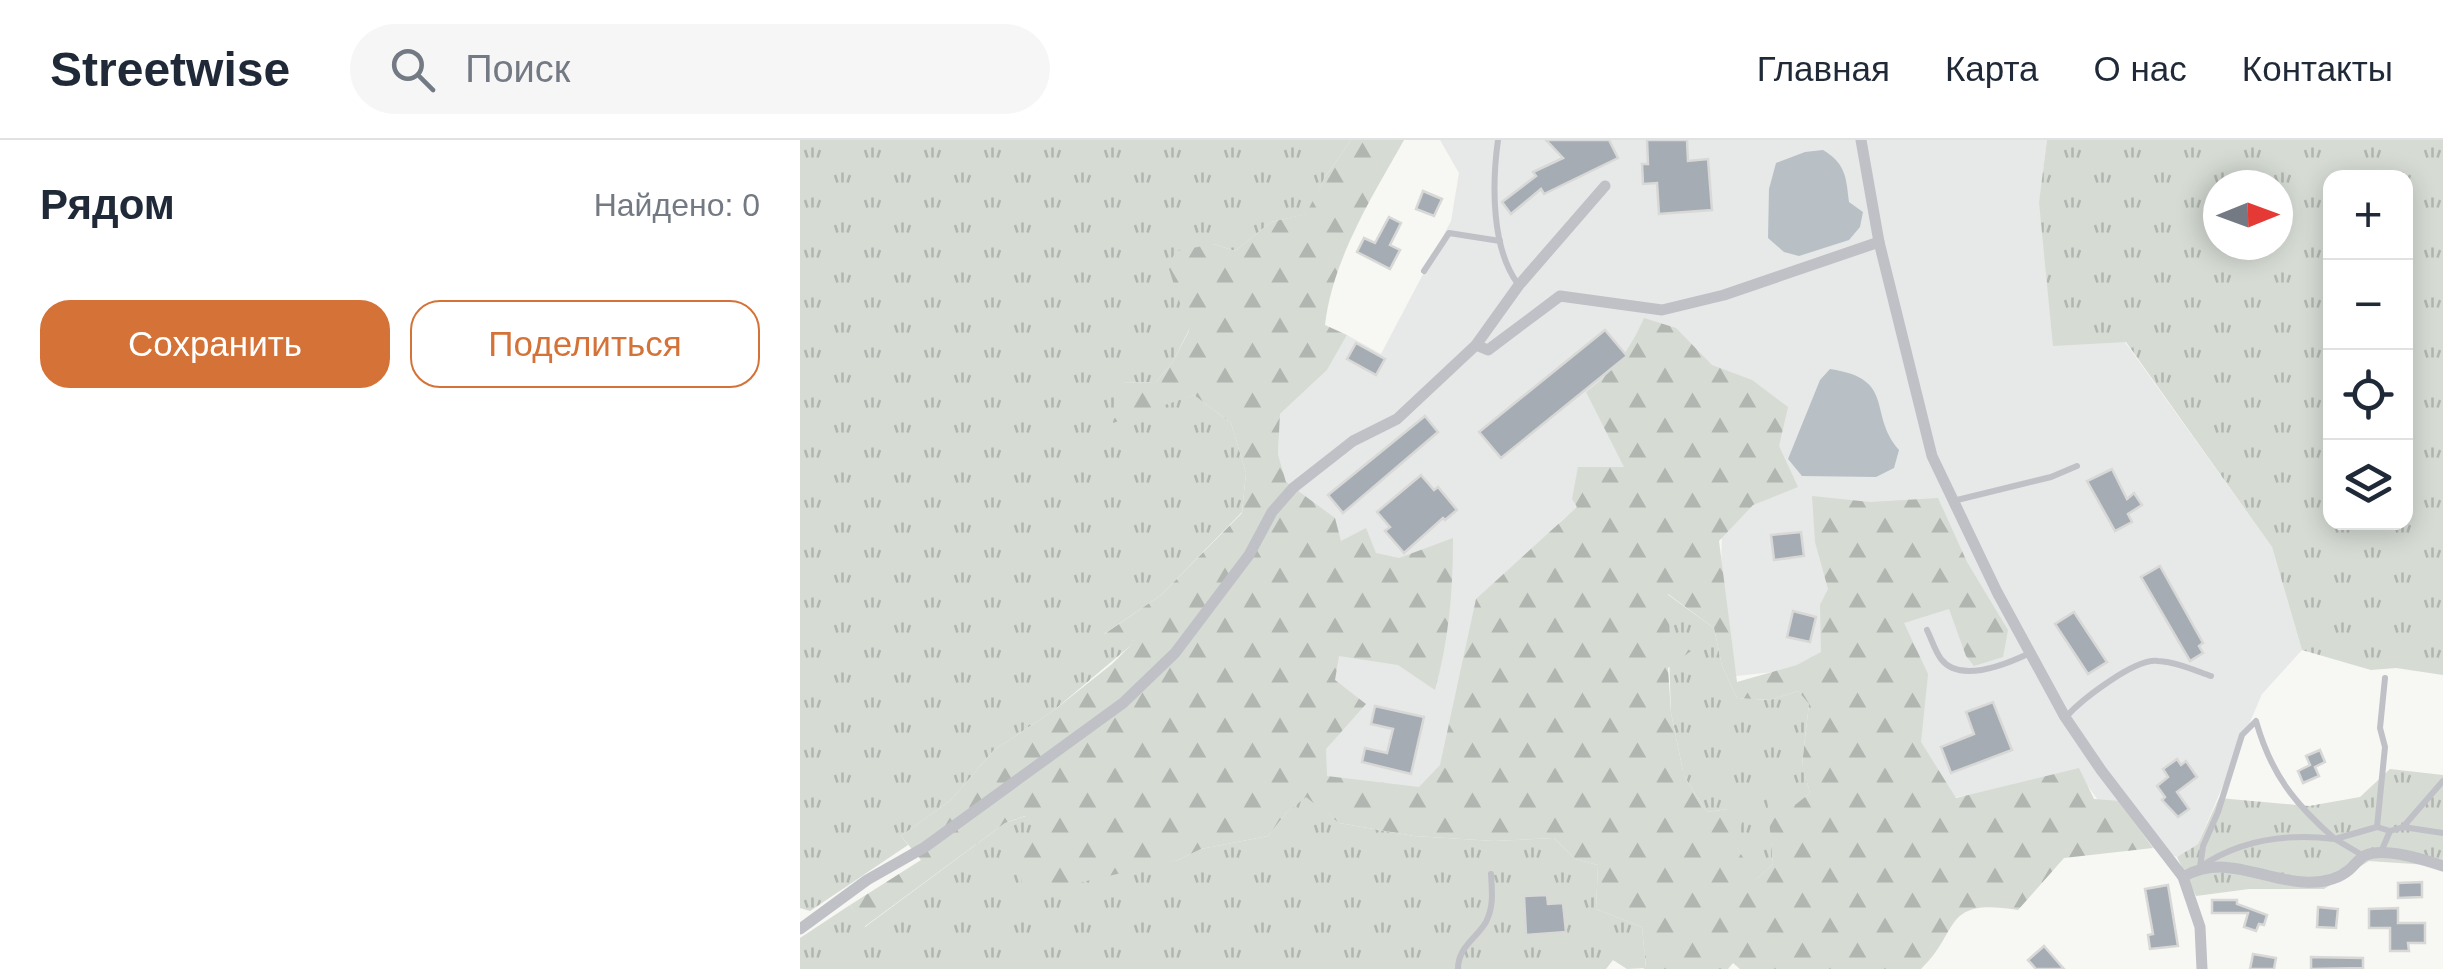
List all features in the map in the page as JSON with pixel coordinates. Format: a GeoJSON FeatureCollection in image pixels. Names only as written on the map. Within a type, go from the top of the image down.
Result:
{"type":"FeatureCollection","features":[{"type":"Feature","properties":{"kind":"street"},"geometry":{"type":"LineString","coordinates":[[1861,140],[1878,242],[1932,456],[2065,718],[2183,876],[2200,927],[2202,969]]}},
{"type":"Feature","properties":{"kind":"street"},"geometry":{"type":"LineString","coordinates":[[800,929],[867,880],[925,847],[1123,703],[1175,653],[1249,555],[1272,512],[1294,488],[1352,441],[1398,419],[1476,344],[1518,286],[1604,186]]}},
{"type":"Feature","properties":{"kind":"street"},"geometry":{"type":"LineString","coordinates":[[1476,344],[1488,350],[1560,296],[1662,310],[1724,294],[1878,242]]}},
{"type":"Feature","properties":{"kind":"street"},"geometry":{"type":"LineString","coordinates":[[2183,876],[2200,867],[2235,867],[2302,882],[2326,881],[2348,872],[2363,855],[2381,854],[2419,858],[2443,866]]}},
{"type":"Feature","properties":{"kind":"lane"},"geometry":{"type":"LineString","coordinates":[[1498,140],[1496,206],[1502,241],[1518,286]]}},
{"type":"Feature","properties":{"kind":"lane"},"geometry":{"type":"LineString","coordinates":[[1424,271],[1449,233],[1502,241]]}},
{"type":"Feature","properties":{"kind":"lane"},"geometry":{"type":"LineString","coordinates":[[1952,501],[2051,477],[2078,466]]}},
{"type":"Feature","properties":{"kind":"lane"},"geometry":{"type":"LineString","coordinates":[[1927,630],[1942,660],[1960,671],[2005,665],[2031,653]]}},
{"type":"Feature","properties":{"kind":"lane"},"geometry":{"type":"LineString","coordinates":[[2065,718],[2075,706],[2136,665],[2155,660],[2211,676]]}},
{"type":"Feature","properties":{"kind":"lane"},"geometry":{"type":"LineString","coordinates":[[2377,826],[2384,761],[2380,728],[2385,678]]}},
{"type":"Feature","properties":{"kind":"lane"},"geometry":{"type":"LineString","coordinates":[[2200,867],[2203,846],[2242,735],[2256,721],[2278,778],[2307,814],[2363,855]]}},
{"type":"Feature","properties":{"kind":"lane"},"geometry":{"type":"LineString","coordinates":[[2403,827],[2443,781]]}},
{"type":"Feature","properties":{"kind":"lane"},"geometry":{"type":"LineString","coordinates":[[2200,867],[2224,850],[2298,834],[2335,838],[2377,826],[2443,833]]}},
{"type":"Feature","properties":{"kind":"lane"},"geometry":{"type":"LineString","coordinates":[[2381,854],[2390,830]]}},
{"type":"Feature","properties":{"kind":"lane"},"geometry":{"type":"LineString","coordinates":[[1458,969],[1465,946],[1485,924],[1494,902],[1492,874]]}},
{"type":"Feature","properties":{"kind":"shaded area"},"geometry":{"type":"Polygon","coordinates":[[[1440,140],[2047,140],[2039,203],[2125,342],[2272,547],[2302,650],[2262,694],[2198,844],[2177,857],[2153,848],[2122,806],[2100,803],[2082,778],[1944,799],[1845,664],[1736,676],[1721,588],[1722,524],[1677,428],[1562,520],[1474,614],[1449,786],[1420,813],[1329,786],[1313,767],[1286,482],[1278,454],[1280,414],[1327,370],[1347,335],[1381,354],[1451,221],[1459,173],[1440,140]]]}},
{"type":"Feature","properties":{"kind":"shaded area"},"geometry":{"type":"Polygon","coordinates":[[[1823,150],[1843,172],[1849,202],[1863,212],[1860,227],[1849,240],[1799,256],[1784,252],[1768,238],[1769,189],[1776,163],[1823,150]]]}},
{"type":"Feature","properties":{"kind":"shaded area"},"geometry":{"type":"Polygon","coordinates":[[[1830,369],[1851,374],[1873,389],[1884,423],[1899,450],[1894,468],[1876,477],[1802,476],[1788,459],[1820,380],[1830,369]]]}},
{"type":"Feature","properties":{"kind":"green space"},"geometry":{"type":"Polygon","coordinates":[[[800,140],[1351,140],[1325,177],[1307,214],[1271,222],[1235,251],[1214,244],[1169,266],[1189,330],[1172,363],[1156,382],[1117,383],[1157,406],[1194,395],[1231,423],[1246,473],[1242,512],[1161,595],[1104,634],[1136,641],[1053,711],[994,750],[951,800],[901,836],[908,845],[810,911],[800,908],[800,140]]]}},
{"type":"Feature","properties":{"kind":"green space"},"geometry":{"type":"Polygon","coordinates":[[[1351,140],[1404,140],[1356,229],[1336,276],[1325,325],[1347,335],[1327,370],[1280,414],[1278,454],[1286,482],[1335,518],[1341,541],[1366,528],[1376,553],[1399,558],[1453,538],[1449,615],[1435,690],[1398,665],[1339,656],[1335,680],[1366,704],[1326,749],[1327,776],[1419,787],[1440,765],[1476,599],[1577,507],[1572,499],[1578,467],[1624,467],[1586,392],[1620,359],[1644,318],[1676,328],[1712,365],[1752,380],[1788,407],[1779,446],[1798,487],[1753,505],[1719,541],[1737,682],[1797,665],[1821,652],[1820,605],[1828,589],[1815,542],[1812,496],[1870,502],[1938,498],[1967,562],[2008,630],[2003,657],[1974,666],[1966,656],[1949,609],[1904,623],[1928,674],[1921,742],[1956,798],[2079,768],[2094,799],[2119,801],[2153,848],[2064,858],[2018,910],[1993,907],[1964,913],[1921,969],[1740,969],[1733,963],[1728,969],[1643,969],[1646,967],[1642,927],[1596,909],[1598,865],[1575,859],[1554,838],[1494,841],[1414,836],[1339,823],[1306,797],[1286,813],[1268,836],[1201,849],[1178,860],[1065,886],[1022,886],[1017,847],[1038,827],[1025,816],[1005,823],[864,927],[850,905],[921,860],[901,836],[951,800],[994,750],[1053,711],[1112,664],[1135,641],[1103,635],[1161,595],[1242,513],[1246,473],[1231,423],[1194,395],[1113,423],[1116,383],[1156,382],[1172,363],[1189,331],[1168,266],[1176,251],[1214,244],[1235,251],[1271,222],[1306,214],[1351,140]],[[1668,594],[1670,641],[1691,651],[1668,668],[1671,713],[1684,776],[1707,812],[1744,811],[1737,848],[1757,879],[1773,864],[1767,797],[1776,790],[1796,804],[1810,793],[1802,765],[1809,704],[1798,691],[1770,700],[1737,698],[1722,666],[1714,628],[1668,594]]]}},
{"type":"Feature","properties":{"kind":"green space"},"geometry":{"type":"Polygon","coordinates":[[[2047,140],[2443,140],[2443,675],[2396,668],[2371,670],[2302,650],[2272,547],[2126,342],[2053,346],[2039,202],[2047,140]]]}},
{"type":"Feature","properties":{"kind":"green space"},"geometry":{"type":"Polygon","coordinates":[[[1667,594],[1714,628],[1722,666],[1737,698],[1770,700],[1798,691],[1809,704],[1802,764],[1810,793],[1796,804],[1768,797],[1773,864],[1756,880],[1737,848],[1728,809],[1707,812],[1684,776],[1671,713],[1667,594]]]}},
{"type":"Feature","properties":{"kind":"green space"},"geometry":{"type":"Polygon","coordinates":[[[2390,769],[2443,775],[2443,866],[2369,861],[2324,889],[2249,889],[2196,896],[2177,857],[2198,844],[2219,798],[2309,806],[2360,797],[2390,769]]]}},
{"type":"Feature","properties":{"kind":"green space"},"geometry":{"type":"Polygon","coordinates":[[[1306,796],[1339,823],[1414,836],[1494,841],[1554,838],[1575,859],[1598,865],[1596,909],[1642,927],[1646,968],[1627,969],[1613,960],[1606,969],[800,969],[800,938],[850,905],[865,927],[1005,823],[1026,816],[1039,827],[1121,870],[1178,860],[1201,849],[1268,836],[1306,796]]]}},
{"type":"Feature","properties":{"kind":"building"},"geometry":{"type":"Polygon","coordinates":[[[1546,140],[1609,140],[1618,158],[1544,194],[1541,189],[1511,214],[1502,202],[1536,176],[1533,172],[1563,158],[1546,140]]]}},
{"type":"Feature","properties":{"kind":"building"},"geometry":{"type":"Polygon","coordinates":[[[1647,140],[1687,140],[1688,161],[1708,159],[1712,210],[1659,214],[1657,183],[1643,184],[1642,164],[1648,164],[1647,140]]]}},
{"type":"Feature","properties":{"kind":"building"},"geometry":{"type":"Polygon","coordinates":[[[1423,191],[1442,199],[1434,216],[1416,209],[1423,191]]]}},
{"type":"Feature","properties":{"kind":"building"},"geometry":{"type":"Polygon","coordinates":[[[1389,217],[1401,223],[1390,245],[1400,250],[1390,269],[1357,252],[1364,238],[1375,243],[1389,217]]]}},
{"type":"Feature","properties":{"kind":"building"},"geometry":{"type":"Polygon","coordinates":[[[1605,330],[1627,356],[1501,458],[1479,432],[1605,330]]]}},
{"type":"Feature","properties":{"kind":"building"},"geometry":{"type":"Polygon","coordinates":[[[1356,343],[1385,359],[1376,375],[1347,359],[1356,343]]]}},
{"type":"Feature","properties":{"kind":"building"},"geometry":{"type":"Polygon","coordinates":[[[1425,416],[1438,432],[1343,513],[1328,495],[1425,416]]]}},
{"type":"Feature","properties":{"kind":"building"},"geometry":{"type":"Polygon","coordinates":[[[2112,469],[2127,499],[2134,493],[2142,505],[2128,514],[2132,522],[2115,531],[2087,481],[2112,469]]]}},
{"type":"Feature","properties":{"kind":"building"},"geometry":{"type":"Polygon","coordinates":[[[1421,475],[1434,490],[1438,487],[1457,510],[1404,553],[1385,531],[1390,527],[1377,512],[1421,475]]]}},
{"type":"Feature","properties":{"kind":"building"},"geometry":{"type":"Polygon","coordinates":[[[1801,532],[1804,556],[1774,560],[1771,535],[1801,532]]]}},
{"type":"Feature","properties":{"kind":"building"},"geometry":{"type":"Polygon","coordinates":[[[2160,566],[2203,643],[2199,646],[2203,653],[2190,661],[2141,577],[2160,566]]]}},
{"type":"Feature","properties":{"kind":"building"},"geometry":{"type":"Polygon","coordinates":[[[1793,611],[1816,617],[1810,642],[1787,637],[1793,611]]]}},
{"type":"Feature","properties":{"kind":"building"},"geometry":{"type":"Polygon","coordinates":[[[2074,612],[2107,662],[2088,674],[2055,624],[2074,612]]]}},
{"type":"Feature","properties":{"kind":"building"},"geometry":{"type":"Polygon","coordinates":[[[1993,702],[2012,750],[1951,773],[1941,747],[1974,734],[1966,712],[1993,702]]]}},
{"type":"Feature","properties":{"kind":"building"},"geometry":{"type":"Polygon","coordinates":[[[1375,706],[1424,717],[1411,774],[1362,762],[1365,748],[1387,753],[1393,729],[1371,724],[1375,706]]]}},
{"type":"Feature","properties":{"kind":"building"},"geometry":{"type":"Polygon","coordinates":[[[2320,750],[2325,762],[2315,767],[2319,776],[2303,783],[2298,771],[2310,765],[2306,756],[2320,750]]]}},
{"type":"Feature","properties":{"kind":"building"},"geometry":{"type":"Polygon","coordinates":[[[2177,759],[2181,765],[2186,761],[2197,777],[2177,792],[2189,809],[2178,817],[2162,800],[2165,797],[2157,786],[2168,777],[2163,769],[2177,759]]]}},
{"type":"Feature","properties":{"kind":"building"},"geometry":{"type":"Polygon","coordinates":[[[2422,882],[2422,897],[2398,898],[2398,883],[2422,882]]]}},
{"type":"Feature","properties":{"kind":"building"},"geometry":{"type":"Polygon","coordinates":[[[2168,885],[2178,946],[2150,949],[2148,935],[2153,934],[2145,889],[2168,885]]]}},
{"type":"Feature","properties":{"kind":"building"},"geometry":{"type":"Polygon","coordinates":[[[1547,895],[1548,904],[1563,903],[1566,932],[1526,935],[1524,896],[1547,895]]]}},
{"type":"Feature","properties":{"kind":"building"},"geometry":{"type":"Polygon","coordinates":[[[2212,900],[2237,900],[2237,904],[2267,915],[2264,925],[2259,924],[2256,931],[2244,927],[2248,913],[2212,913],[2212,900]]]}},
{"type":"Feature","properties":{"kind":"building"},"geometry":{"type":"Polygon","coordinates":[[[2318,907],[2338,909],[2336,928],[2317,927],[2318,907]]]}},
{"type":"Feature","properties":{"kind":"building"},"geometry":{"type":"Polygon","coordinates":[[[2398,908],[2398,923],[2425,923],[2425,943],[2408,943],[2409,951],[2390,951],[2390,928],[2369,928],[2369,909],[2398,908]]]}},
{"type":"Feature","properties":{"kind":"building"},"geometry":{"type":"Polygon","coordinates":[[[2044,946],[2064,969],[2036,969],[2028,960],[2044,946]]]}},
{"type":"Feature","properties":{"kind":"building"},"geometry":{"type":"Polygon","coordinates":[[[2253,954],[2276,958],[2274,969],[2250,969],[2253,954]]]}},
{"type":"Feature","properties":{"kind":"building"},"geometry":{"type":"Polygon","coordinates":[[[2311,957],[2363,958],[2363,968],[2311,969],[2311,957]]]}}]}
